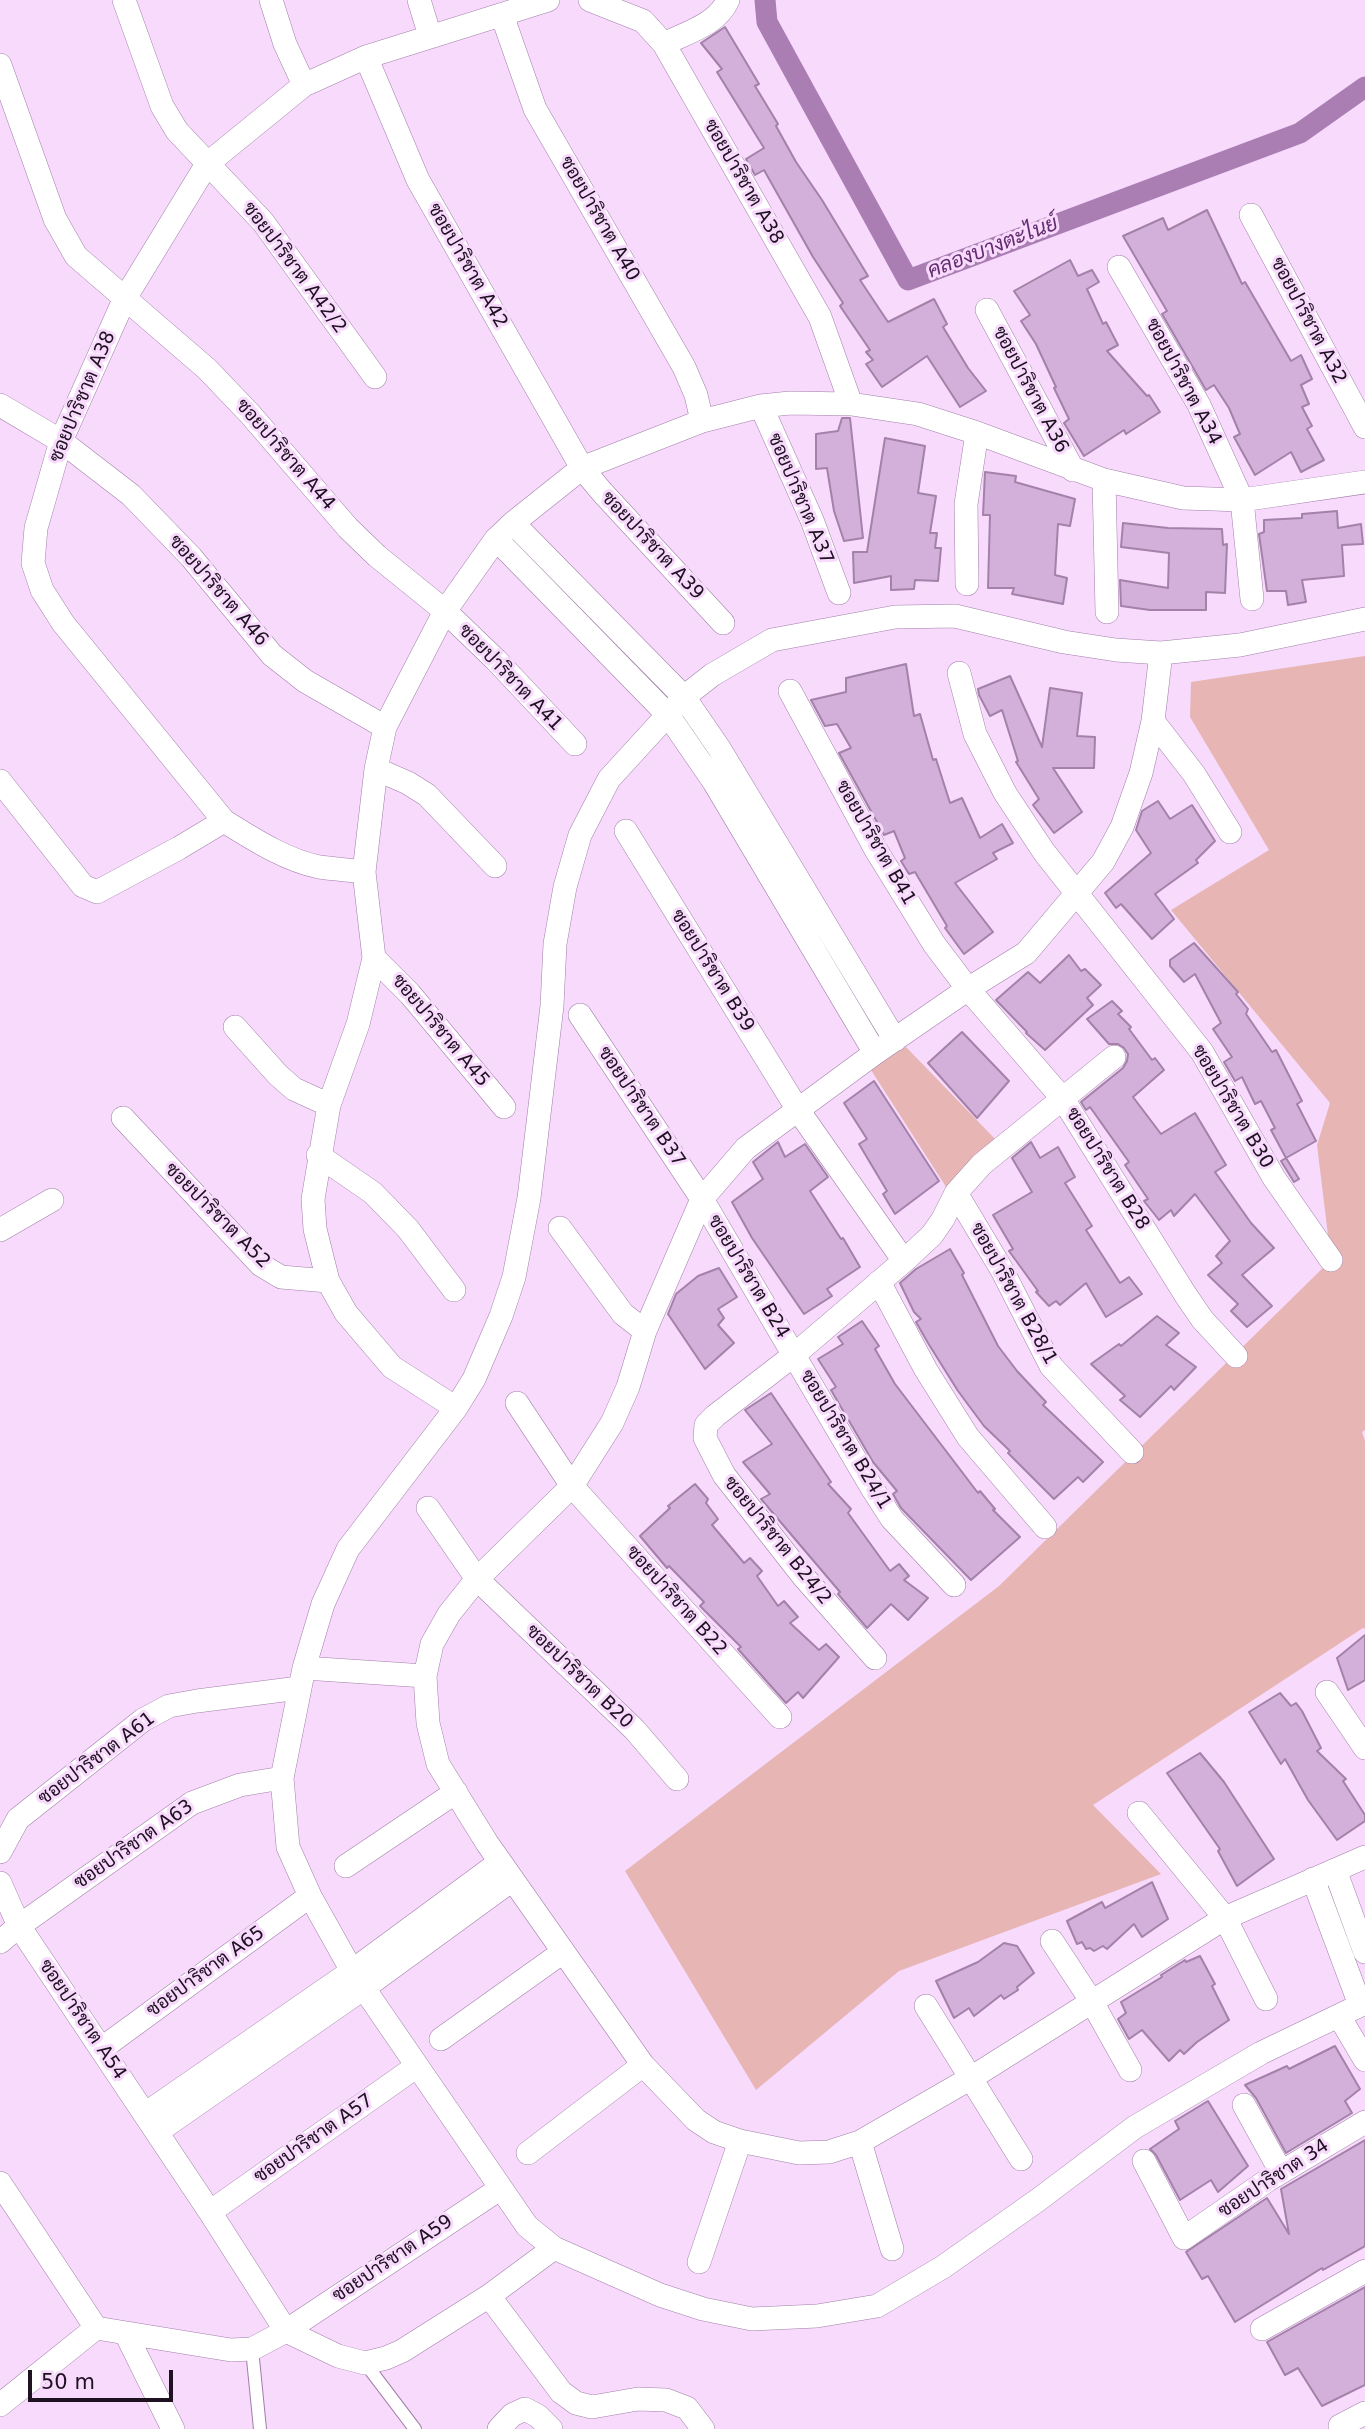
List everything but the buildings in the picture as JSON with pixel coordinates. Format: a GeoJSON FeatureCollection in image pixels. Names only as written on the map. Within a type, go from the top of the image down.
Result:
{"type":"FeatureCollection","features":[{"type":"Feature","properties":{"kind":"street","name":"ซอยปาริชาต A42/2"},"geometry":{"type":"LineString","coordinates":[[124,0],[162,107],[177,131],[263,222],[375,377]]}},
{"type":"Feature","properties":{"kind":"street"},"geometry":{"type":"LineString","coordinates":[[271,0],[285,44],[304,85]]}},
{"type":"Feature","properties":{"kind":"street"},"geometry":{"type":"LineString","coordinates":[[419,0],[430,36]]}},
{"type":"Feature","properties":{"kind":"street","name":"ซอยปาริชาต A38"},"geometry":{"type":"LineString","coordinates":[[363,872],[318,867],[292,858],[223,821],[63,623],[42,590],[33,563],[36,528],[61,441],[124,300],[207,164],[304,85],[366,57],[548,0]]}},
{"type":"Feature","properties":{"kind":"street","name":"ซอยปาริชาต A38"},"geometry":{"type":"LineString","coordinates":[[590,0],[643,21],[664,44],[820,317],[851,404]]}},
{"type":"Feature","properties":{"kind":"street"},"geometry":{"type":"LineString","coordinates":[[664,44],[712,20],[725,8],[728,0]]}},
{"type":"Feature","properties":{"kind":"street","name":"ซอยปาริชาต A40"},"geometry":{"type":"LineString","coordinates":[[502,15],[535,109],[684,367],[696,395],[702,421]]}},
{"type":"Feature","properties":{"kind":"street","name":"ซอยปาริชาต A42"},"geometry":{"type":"LineString","coordinates":[[366,57],[418,180],[582,468]]}},
{"type":"Feature","properties":{"kind":"street","name":"ซอยปาริชาต A44"},"geometry":{"type":"LineString","coordinates":[[0,65],[55,219],[75,256],[207,369],[250,414],[348,528],[377,556],[445,611]]}},
{"type":"Feature","properties":{"kind":"street","name":"ซอยปาริชาต A32"},"geometry":{"type":"LineString","coordinates":[[1251,215],[1365,427]]}},
{"type":"Feature","properties":{"kind":"street","name":"ซอยปาริชาต A34"},"geometry":{"type":"LineString","coordinates":[[1119,267],[1199,405],[1242,500],[1252,599]]}},
{"type":"Feature","properties":{"kind":"street","name":"ซอยปาริชาต A36"},"geometry":{"type":"LineString","coordinates":[[987,310],[1073,470]]}},
{"type":"Feature","properties":{"kind":"street"},"geometry":{"type":"LineString","coordinates":[[456,1408],[392,1367],[345,1313],[328,1281],[315,1229],[313,1199],[328,1105],[358,1024],[374,958],[363,872],[376,769],[385,727],[445,611],[496,539],[582,468],[702,421],[761,406],[790,403],[851,404],[918,414],[1104,480],[1184,498],[1242,500],[1365,482]]}},
{"type":"Feature","properties":{"kind":"street","name":"ซอยปาริชาต A46"},"geometry":{"type":"LineString","coordinates":[[0,405],[61,441],[131,495],[191,557],[272,654],[305,681],[385,727]]}},
{"type":"Feature","properties":{"kind":"street","name":"ซอยปาริชาต A37"},"geometry":{"type":"LineString","coordinates":[[761,406],[812,520],[839,593]]}},
{"type":"Feature","properties":{"kind":"street"},"geometry":{"type":"LineString","coordinates":[[967,584],[966,504],[977,433]]}},
{"type":"Feature","properties":{"kind":"street","name":"ซอยปาริชาต A39"},"geometry":{"type":"LineString","coordinates":[[582,468],[723,623]]}},
{"type":"Feature","properties":{"kind":"street"},"geometry":{"type":"LineString","coordinates":[[1104,480],[1107,612]]}},
{"type":"Feature","properties":{"kind":"street"},"geometry":{"type":"LineString","coordinates":[[513,523],[684,697],[719,748],[895,1040]]}},
{"type":"Feature","properties":{"kind":"street"},"geometry":{"type":"LineString","coordinates":[[496,539],[668,715],[713,782],[874,1053]]}},
{"type":"Feature","properties":{"kind":"street","name":"ซอยปาริชาต A41"},"geometry":{"type":"LineString","coordinates":[[445,611],[521,684],[575,744]]}},
{"type":"Feature","properties":{"kind":"street"},"geometry":{"type":"LineString","coordinates":[[1313,1879],[1362,2004],[1261,2053],[1135,2127],[943,2267],[877,2306],[817,2316],[752,2319],[703,2309],[660,2295],[554,2248],[527,2226],[358,1980],[310,1896],[288,1847],[282,1777],[301,1678],[323,1604],[348,1549],[456,1408],[474,1379],[501,1316],[514,1277],[529,1198],[552,1006],[555,944],[565,887],[580,835],[609,779],[684,697],[712,675],[772,639],[895,617],[955,616],[1064,642],[1161,653],[1240,645],[1365,619]]}},
{"type":"Feature","properties":{"kind":"street"},"geometry":{"type":"LineString","coordinates":[[1161,653],[1153,721],[1141,773],[1122,827],[1103,862],[1026,953],[874,1053],[746,1148],[702,1199],[645,1331],[628,1387],[612,1423],[572,1486],[477,1579],[449,1614],[432,1644],[425,1676],[432,1743],[438,1763],[506,1871],[643,2065],[696,2120],[714,2132],[740,2141],[799,2153],[830,2152],[860,2142],[971,2078],[1225,1918],[1365,1857]]}},
{"type":"Feature","properties":{"kind":"street","name":"ซอยปาริชาต B30"},"geometry":{"type":"LineString","coordinates":[[959,673],[975,734],[1005,793],[1044,852],[1202,1052],[1274,1178],[1331,1259]]}},
{"type":"Feature","properties":{"kind":"street","name":"ซอยปาริชาต B41"},"geometry":{"type":"LineString","coordinates":[[790,691],[876,850],[934,944],[968,989]]}},
{"type":"Feature","properties":{"kind":"street"},"geometry":{"type":"LineString","coordinates":[[1153,721],[1194,774],[1230,832]]}},
{"type":"Feature","properties":{"kind":"street"},"geometry":{"type":"LineString","coordinates":[[376,769],[427,795],[495,866]]}},
{"type":"Feature","properties":{"kind":"street"},"geometry":{"type":"LineString","coordinates":[[0,781],[83,886],[97,892],[105,890],[223,821]]}},
{"type":"Feature","properties":{"kind":"street","name":"ซอยปาริชาต B39"},"geometry":{"type":"LineString","coordinates":[[626,831],[798,1110],[904,1261]]}},
{"type":"Feature","properties":{"kind":"street","name":"ซอยปาริชาต A45"},"geometry":{"type":"LineString","coordinates":[[374,958],[410,994],[504,1107]]}},
{"type":"Feature","properties":{"kind":"street","name":"ซอยปาริชาต B28"},"geometry":{"type":"LineString","coordinates":[[968,989],[1063,1099],[1185,1294],[1202,1319],[1237,1356]]}},
{"type":"Feature","properties":{"kind":"street","name":"ซอยปาริชาต B37"},"geometry":{"type":"LineString","coordinates":[[580,1015],[702,1199]]}},
{"type":"Feature","properties":{"kind":"street"},"geometry":{"type":"LineString","coordinates":[[235,1027],[294,1089],[328,1105]]}},
{"type":"Feature","properties":{"kind":"street"},"geometry":{"type":"LineString","coordinates":[[794,1355],[932,1235],[956,1193],[1004,1144],[1114,1057]]}},
{"type":"Feature","properties":{"kind":"street","name":"ซอยปาริชาต A52"},"geometry":{"type":"LineString","coordinates":[[123,1118],[261,1265],[281,1277],[328,1281]]}},
{"type":"Feature","properties":{"kind":"street"},"geometry":{"type":"LineString","coordinates":[[318,1155],[373,1193],[408,1229],[454,1290]]}},
{"type":"Feature","properties":{"kind":"street","name":"ซอยปาริชาต B28/1"},"geometry":{"type":"LineString","coordinates":[[956,1193],[1002,1270],[1051,1366],[1132,1452]]}},
{"type":"Feature","properties":{"kind":"street","name":"ซอยปาริชาต B24"},"geometry":{"type":"LineString","coordinates":[[702,1199],[794,1355]]}},
{"type":"Feature","properties":{"kind":"street"},"geometry":{"type":"LineString","coordinates":[[0,1230],[52,1200]]}},
{"type":"Feature","properties":{"kind":"street"},"geometry":{"type":"LineString","coordinates":[[560,1228],[623,1314],[645,1331]]}},
{"type":"Feature","properties":{"kind":"street"},"geometry":{"type":"LineString","coordinates":[[879,1282],[926,1370],[962,1427],[1045,1527]]}},
{"type":"Feature","properties":{"kind":"street","name":"ซอยปาริชาต B24/2"},"geometry":{"type":"LineString","coordinates":[[794,1355],[715,1416],[706,1425],[705,1438],[724,1475],[803,1576],[875,1657]]}},
{"type":"Feature","properties":{"kind":"street","name":"ซอยปาริชาต B24/1"},"geometry":{"type":"LineString","coordinates":[[794,1355],[850,1455],[892,1519],[954,1585]]}},
{"type":"Feature","properties":{"kind":"street","name":"ซอยปาริชาต B22"},"geometry":{"type":"LineString","coordinates":[[517,1403],[572,1486],[779,1717]]}},
{"type":"Feature","properties":{"kind":"street","name":"ซอยปาริชาต B20"},"geometry":{"type":"LineString","coordinates":[[428,1508],[477,1579],[634,1729],[677,1779]]}},
{"type":"Feature","properties":{"kind":"street","name":"ซอยปาริชาต A61"},"geometry":{"type":"LineString","coordinates":[[0,1852],[18,1819],[143,1720],[169,1706],[301,1678],[425,1676]]}},
{"type":"Feature","properties":{"kind":"street"},"geometry":{"type":"LineString","coordinates":[[1327,1692],[1365,1748]]}},
{"type":"Feature","properties":{"kind":"street","name":"ซอยปาริชาต A63"},"geometry":{"type":"LineString","coordinates":[[0,1942],[192,1803],[240,1784],[282,1777]]}},
{"type":"Feature","properties":{"kind":"street"},"geometry":{"type":"LineString","coordinates":[[346,1866],[456,1792]]}},
{"type":"Feature","properties":{"kind":"street"},"geometry":{"type":"LineString","coordinates":[[1139,1813],[1225,1918],[1266,1999]]}},
{"type":"Feature","properties":{"kind":"street"},"geometry":{"type":"LineString","coordinates":[[1335,1870],[1365,1952]]}},
{"type":"Feature","properties":{"kind":"street"},"geometry":{"type":"LineString","coordinates":[[151,2123],[358,1980],[506,1871]]}},
{"type":"Feature","properties":{"kind":"street"},"geometry":{"type":"LineString","coordinates":[[0,1883],[19,1926]]}},
{"type":"Feature","properties":{"kind":"street","name":"ซอยปาริชาต A65"},"geometry":{"type":"LineString","coordinates":[[101,2049],[310,1896]]}},
{"type":"Feature","properties":{"kind":"street","name":"ซอยปาริชาต A54"},"geometry":{"type":"LineString","coordinates":[[19,1926],[286,2331]]}},
{"type":"Feature","properties":{"kind":"street"},"geometry":{"type":"LineString","coordinates":[[1052,1941],[1092,2002],[1130,2070]]}},
{"type":"Feature","properties":{"kind":"street"},"geometry":{"type":"LineString","coordinates":[[441,2039],[563,1952]]}},
{"type":"Feature","properties":{"kind":"street"},"geometry":{"type":"LineString","coordinates":[[926,2006],[1021,2159]]}},
{"type":"Feature","properties":{"kind":"street"},"geometry":{"type":"LineString","coordinates":[[1339,2016],[1365,2060]]}},
{"type":"Feature","properties":{"kind":"street"},"geometry":{"type":"LineString","coordinates":[[528,2153],[643,2065]]}},
{"type":"Feature","properties":{"kind":"street","name":"ซอยปาริชาต A57"},"geometry":{"type":"LineString","coordinates":[[210,2212],[417,2066]]}},
{"type":"Feature","properties":{"kind":"street"},"geometry":{"type":"LineString","coordinates":[[1244,2105],[1281,2172]]}},
{"type":"Feature","properties":{"kind":"street","name":"ซอยปาริชาต 34"},"geometry":{"type":"LineString","coordinates":[[1144,2161],[1184,2238],[1281,2172],[1365,2122]]}},
{"type":"Feature","properties":{"kind":"street"},"geometry":{"type":"LineString","coordinates":[[699,2262],[740,2141]]}},
{"type":"Feature","properties":{"kind":"street"},"geometry":{"type":"LineString","coordinates":[[860,2142],[892,2249]]}},
{"type":"Feature","properties":{"kind":"street"},"geometry":{"type":"LineString","coordinates":[[0,2183],[96,2329],[213,2348],[252,2349]]}},
{"type":"Feature","properties":{"kind":"street","name":"ซอยปาริชาต A59"},"geometry":{"type":"LineString","coordinates":[[252,2349],[286,2331],[501,2188]]}},
{"type":"Feature","properties":{"kind":"street"},"geometry":{"type":"LineString","coordinates":[[286,2331],[338,2356],[365,2363],[386,2358],[402,2351],[489,2296],[554,2248]]}},
{"type":"Feature","properties":{"kind":"street"},"geometry":{"type":"LineString","coordinates":[[1262,2329],[1365,2271]]}},
{"type":"Feature","properties":{"kind":"street"},"geometry":{"type":"LineString","coordinates":[[489,2296],[561,2392],[576,2403],[593,2407],[638,2399],[666,2400],[687,2408],[703,2429]]}},
{"type":"Feature","properties":{"kind":"street"},"geometry":{"type":"LineString","coordinates":[[0,2405],[96,2329]]}},
{"type":"Feature","properties":{"kind":"street"},"geometry":{"type":"LineString","coordinates":[[126,2334],[173,2429]]}},
{"type":"Feature","properties":{"kind":"street"},"geometry":{"type":"LineString","coordinates":[[499,2429],[512,2416],[525,2409],[538,2416],[551,2429]]}},
{"type":"Feature","properties":{"kind":"street"},"geometry":{"type":"LineString","coordinates":[[1340,2426],[1365,2413]]}},
{"type":"Feature","properties":{"kind":"lane"},"geometry":{"type":"LineString","coordinates":[[252,2349],[260,2429]]}},
{"type":"Feature","properties":{"kind":"lane"},"geometry":{"type":"LineString","coordinates":[[365,2363],[415,2429]]}},
{"type":"Feature","properties":{"kind":"shaded area"},"geometry":{"type":"Polygon","coordinates":[[[1365,656],[1365,1430],[1362,1432],[1365,1441],[1365,1629],[1093,1805],[1161,1874],[899,1971],[756,2090],[625,1871],[999,1586],[1331,1260],[1317,1145],[1330,1103],[1171,910],[1269,850],[1190,717],[1191,682],[1365,656]]]}},
{"type":"Feature","properties":{"kind":"shaded area"},"geometry":{"type":"Polygon","coordinates":[[[906,1047],[997,1141],[950,1193],[869,1067],[906,1047]]]}},
{"type":"Feature","properties":{"kind":"waterway","name":"คลองบางตะไนย์"},"geometry":{"type":"LineString","coordinates":[[765,0],[767,22],[908,280],[1300,133],[1365,87]]}}]}
